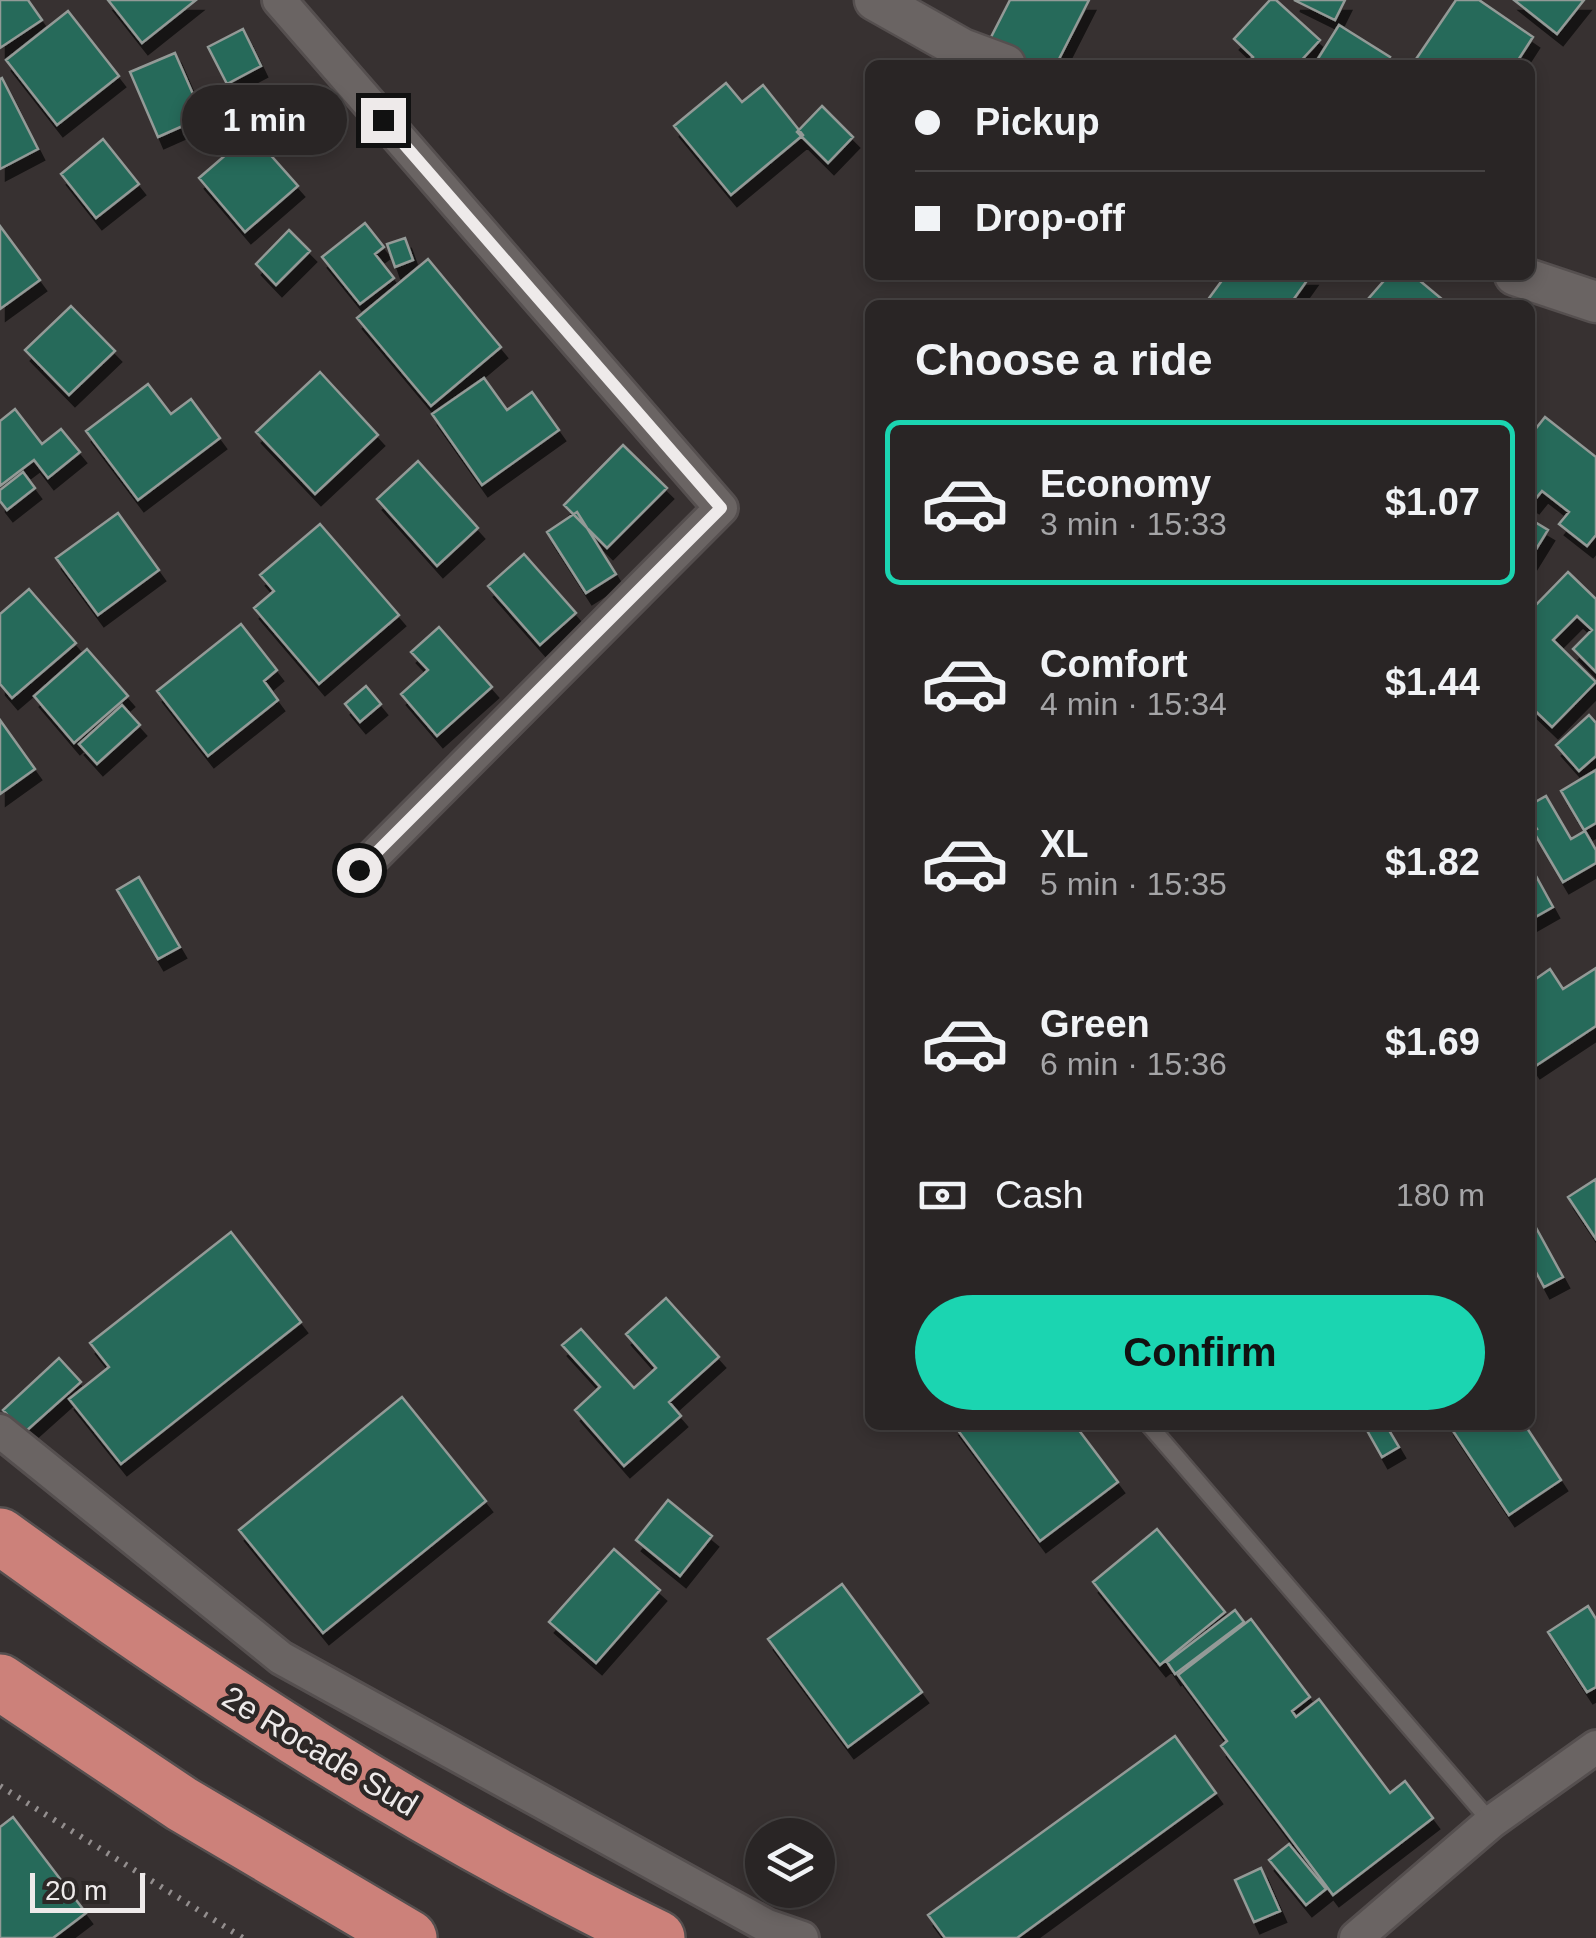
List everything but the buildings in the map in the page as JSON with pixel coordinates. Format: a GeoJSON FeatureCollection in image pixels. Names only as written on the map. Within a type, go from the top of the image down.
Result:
{"type":"FeatureCollection","features":[{"type":"Feature","properties":{"kind":"highway","name":"2e Rocade Sud"},"geometry":{"type":"LineString","coordinates":[[0,1536],[240,1704],[546,1885],[657,1938]]}},
{"type":"Feature","properties":{"kind":"highway"},"geometry":{"type":"LineString","coordinates":[[0,1682],[182,1804],[409,1938]]}},
{"type":"Feature","properties":{"kind":"street"},"geometry":{"type":"LineString","coordinates":[[278,0],[721,508],[359,870]]}},
{"type":"Feature","properties":{"kind":"street"},"geometry":{"type":"LineString","coordinates":[[875,0],[962,48],[992,60]]}},
{"type":"Feature","properties":{"kind":"street"},"geometry":{"type":"LineString","coordinates":[[1529,280],[1596,302]]}},
{"type":"Feature","properties":{"kind":"street"},"geometry":{"type":"LineString","coordinates":[[0,1431],[280,1658],[768,1926],[802,1938]]}},
{"type":"Feature","properties":{"kind":"street"},"geometry":{"type":"LineString","coordinates":[[1356,1938],[1491,1822],[1596,1747]]}},
{"type":"Feature","properties":{"kind":"lane"},"geometry":{"type":"LineString","coordinates":[[1153,1430],[1491,1822]]}},
{"type":"Feature","properties":{"kind":"path"},"geometry":{"type":"LineString","coordinates":[[0,1786],[243,1938]]}},
{"type":"Feature","properties":{"kind":"route"},"geometry":{"type":"LineString","coordinates":[[359,870],[721,508],[383,120]]}}]}
